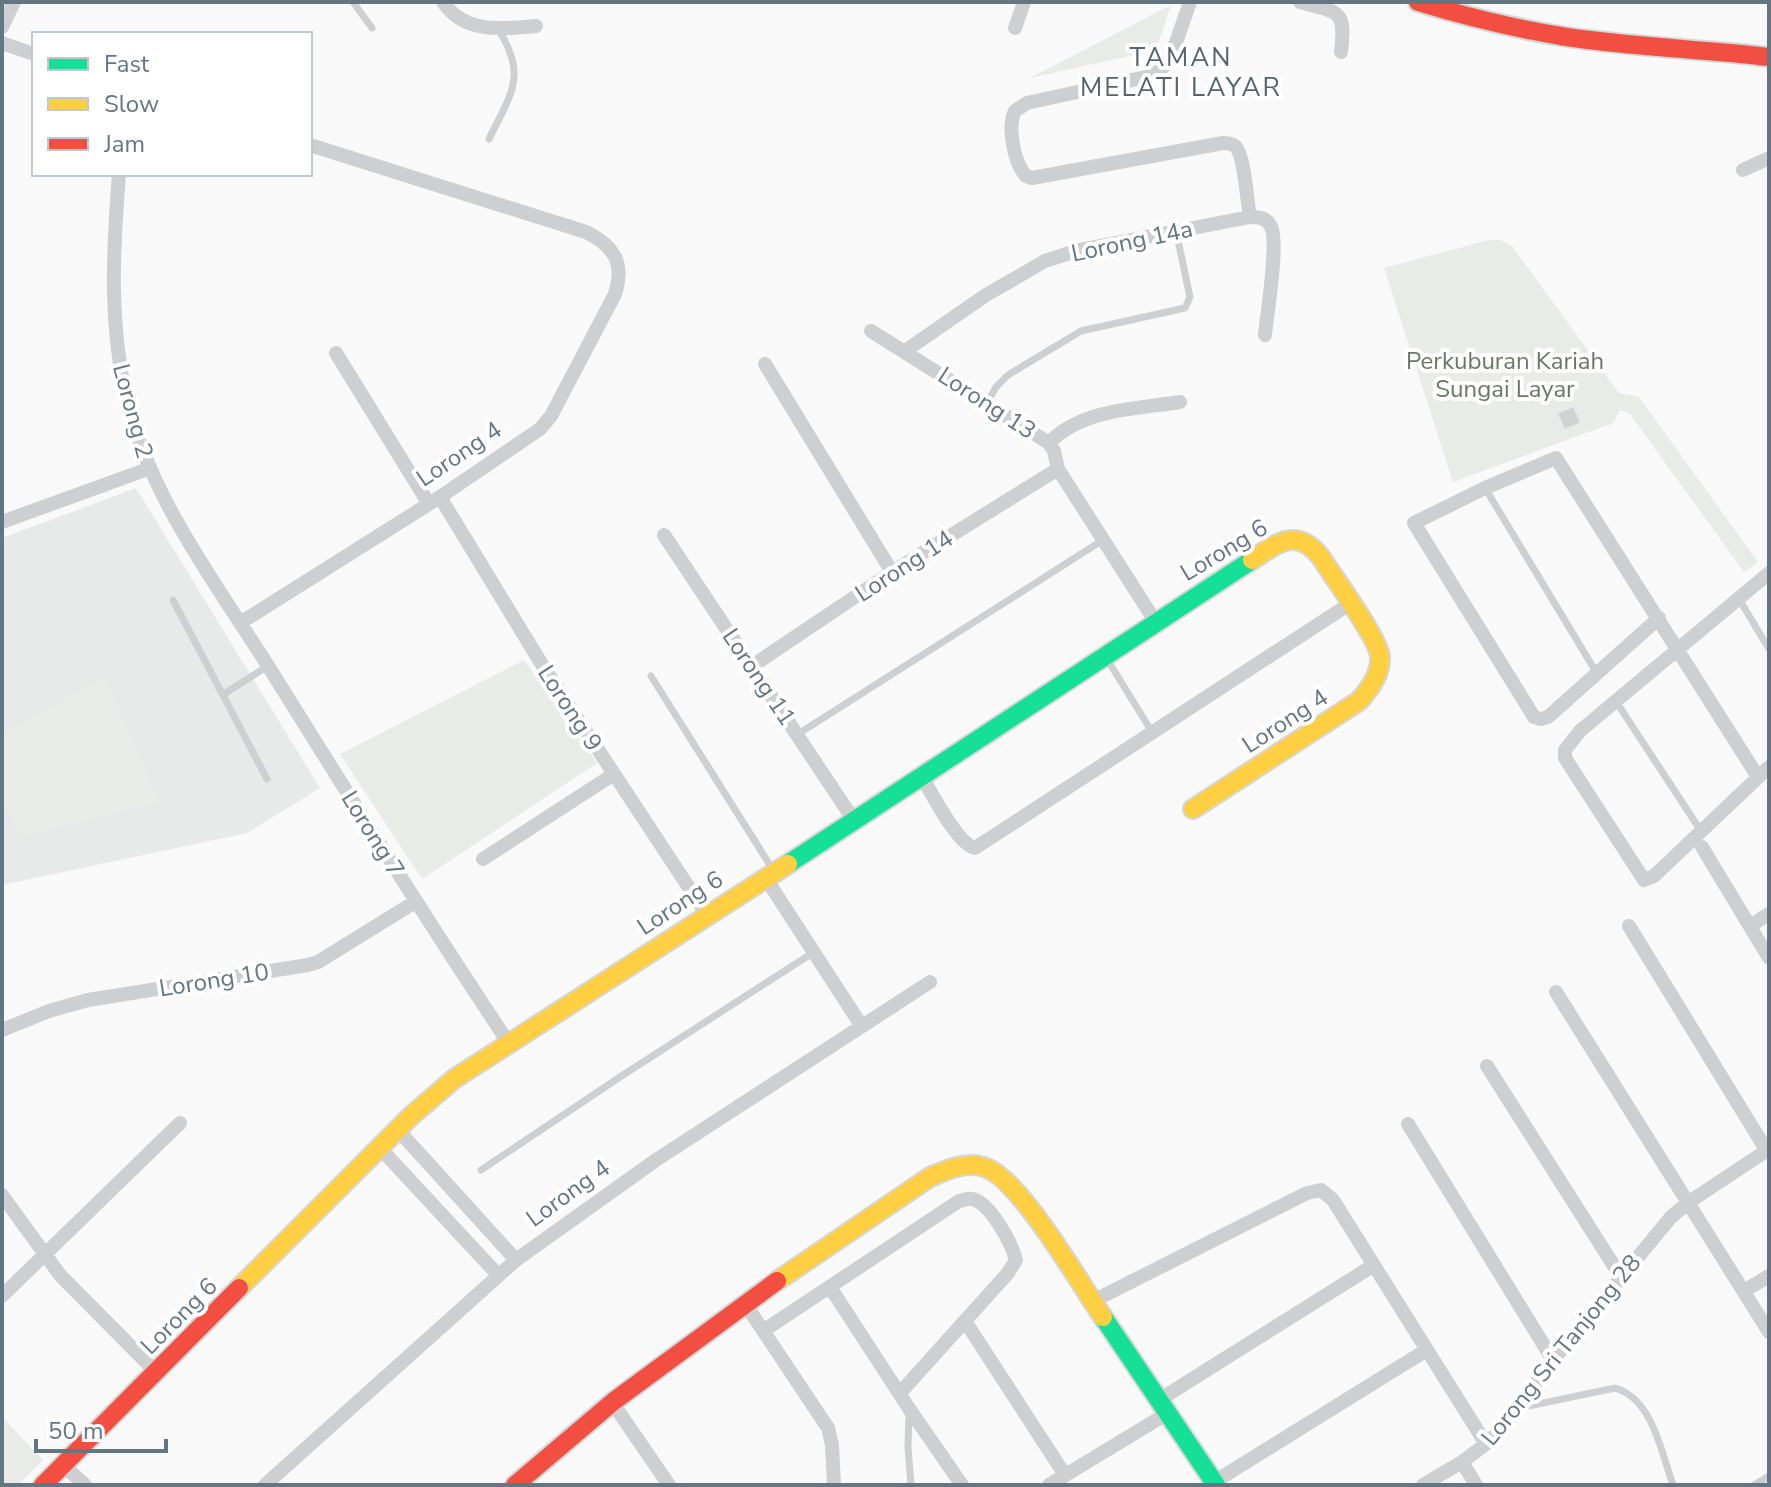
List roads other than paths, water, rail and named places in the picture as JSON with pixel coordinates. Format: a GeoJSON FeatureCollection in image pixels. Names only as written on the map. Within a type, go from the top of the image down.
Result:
{"type":"FeatureCollection","features":[{"type":"Feature","properties":{"kind":"street"},"geometry":{"type":"LineString","coordinates":[[2,27],[14,2]]}},
{"type":"Feature","properties":{"kind":"street"},"geometry":{"type":"LineString","coordinates":[[443,2],[449,11],[469,25],[498,29],[536,26]]}},
{"type":"Feature","properties":{"kind":"street"},"geometry":{"type":"LineString","coordinates":[[1015,28],[1024,2]]}},
{"type":"Feature","properties":{"kind":"street"},"geometry":{"type":"LineString","coordinates":[[1190,2],[1170,60],[1155,75],[1027,103],[1015,111],[1011,124],[1019,166],[1026,176],[1032,178],[1231,144],[1241,161],[1250,217],[1264,218],[1269,222],[1274,240],[1265,335]]}},
{"type":"Feature","properties":{"kind":"street"},"geometry":{"type":"LineString","coordinates":[[1300,2],[1333,11],[1339,16],[1344,24],[1341,52]]}},
{"type":"Feature","properties":{"kind":"street"},"geometry":{"type":"LineString","coordinates":[[1418,2],[1459,15],[1537,32],[1605,42],[1708,49],[1769,57]]}},
{"type":"Feature","properties":{"kind":"street"},"geometry":{"type":"LineString","coordinates":[[2,43],[32,53]]}},
{"type":"Feature","properties":{"kind":"street","name":"Lorong 4"},"geometry":{"type":"LineString","coordinates":[[240,623],[434,500],[547,423],[621,277],[614,256],[603,242],[586,232],[312,146]]}},
{"type":"Feature","properties":{"kind":"street"},"geometry":{"type":"LineString","coordinates":[[1743,170],[1769,158]]}},
{"type":"Feature","properties":{"kind":"street","name":"Lorong 2"},"geometry":{"type":"LineString","coordinates":[[119,176],[113,322],[127,400],[148,469],[187,540],[240,623]]}},
{"type":"Feature","properties":{"kind":"street","name":"Lorong 14a"},"geometry":{"type":"LineString","coordinates":[[905,351],[986,295],[1045,261],[1079,250],[1250,217]]}},
{"type":"Feature","properties":{"kind":"street","name":"Lorong 13"},"geometry":{"type":"LineString","coordinates":[[871,331],[1049,443],[1058,469],[1155,621]]}},
{"type":"Feature","properties":{"kind":"street","name":"Lorong 9"},"geometry":{"type":"LineString","coordinates":[[336,353],[707,915]]}},
{"type":"Feature","properties":{"kind":"street"},"geometry":{"type":"LineString","coordinates":[[765,364],[892,572]]}},
{"type":"Feature","properties":{"kind":"street"},"geometry":{"type":"LineString","coordinates":[[1049,443],[1058,434],[1091,417],[1180,402]]}},
{"type":"Feature","properties":{"kind":"street"},"geometry":{"type":"LineString","coordinates":[[1659,618],[1548,717],[1534,717],[1415,525],[1416,520],[1556,458],[1659,618],[1678,649],[1763,772],[1654,876],[1644,880],[1565,758],[1565,750],[1615,700],[1678,649],[1769,573]]}},
{"type":"Feature","properties":{"kind":"street"},"geometry":{"type":"LineString","coordinates":[[2,522],[148,469]]}},
{"type":"Feature","properties":{"kind":"street","name":"Lorong 14"},"geometry":{"type":"LineString","coordinates":[[752,666],[892,572],[1058,469]]}},
{"type":"Feature","properties":{"kind":"street","name":"Lorong 11"},"geometry":{"type":"LineString","coordinates":[[664,535],[853,819]]}},
{"type":"Feature","properties":{"kind":"street","name":"Lorong 6"},"geometry":{"type":"LineString","coordinates":[[43,1485],[398,1130],[454,1079],[1274,545],[1288,539],[1301,539],[1311,544],[1381,655]]}},
{"type":"Feature","properties":{"kind":"street"},"geometry":{"type":"LineString","coordinates":[[921,775],[955,830],[968,847],[975,848],[1351,603]]}},
{"type":"Feature","properties":{"kind":"street","name":"Lorong 7"},"geometry":{"type":"LineString","coordinates":[[240,623],[415,902],[508,1042]]}},
{"type":"Feature","properties":{"kind":"street","name":"Lorong 4"},"geometry":{"type":"LineString","coordinates":[[1193,809],[1359,701],[1372,685],[1381,655]]}},
{"type":"Feature","properties":{"kind":"street"},"geometry":{"type":"LineString","coordinates":[[483,859],[614,774]]}},
{"type":"Feature","properties":{"kind":"street"},"geometry":{"type":"LineString","coordinates":[[1702,847],[1769,958]]}},
{"type":"Feature","properties":{"kind":"street"},"geometry":{"type":"LineString","coordinates":[[770,874],[814,952],[861,1025]]}},
{"type":"Feature","properties":{"kind":"street","name":"Lorong 10"},"geometry":{"type":"LineString","coordinates":[[2,1030],[49,1011],[88,1000],[308,965],[415,902]]}},
{"type":"Feature","properties":{"kind":"street"},"geometry":{"type":"LineString","coordinates":[[1750,926],[1769,914]]}},
{"type":"Feature","properties":{"kind":"street"},"geometry":{"type":"LineString","coordinates":[[1629,926],[1768,1150]]}},
{"type":"Feature","properties":{"kind":"street","name":"Lorong 4"},"geometry":{"type":"LineString","coordinates":[[265,1485],[516,1260],[656,1160],[930,982]]}},
{"type":"Feature","properties":{"kind":"street"},"geometry":{"type":"LineString","coordinates":[[1556,992],[1769,1332]]}},
{"type":"Feature","properties":{"kind":"street"},"geometry":{"type":"LineString","coordinates":[[1487,1066],[1621,1277]]}},
{"type":"Feature","properties":{"kind":"street"},"geometry":{"type":"LineString","coordinates":[[2,1296],[180,1123]]}},
{"type":"Feature","properties":{"kind":"street"},"geometry":{"type":"LineString","coordinates":[[1408,1124],[1553,1360]]}},
{"type":"Feature","properties":{"kind":"street"},"geometry":{"type":"LineString","coordinates":[[398,1130],[516,1260]]}},
{"type":"Feature","properties":{"kind":"street"},"geometry":{"type":"LineString","coordinates":[[380,1148],[498,1275]]}},
{"type":"Feature","properties":{"kind":"street","name":"Lorong Sri Tanjong 28"},"geometry":{"type":"LineString","coordinates":[[1423,1485],[1486,1444],[1671,1217],[1768,1150]]}},
{"type":"Feature","properties":{"kind":"street"},"geometry":{"type":"LineString","coordinates":[[515,1485],[612,1402],[744,1302],[930,1177],[954,1165],[973,1163],[992,1169],[1007,1182],[1093,1301],[1215,1483],[1425,1351]]}},
{"type":"Feature","properties":{"kind":"street"},"geometry":{"type":"LineString","coordinates":[[1093,1301],[1307,1193],[1321,1190],[1333,1200],[1486,1444]]}},
{"type":"Feature","properties":{"kind":"street"},"geometry":{"type":"LineString","coordinates":[[2,1195],[83,1301],[156,1372]]}},
{"type":"Feature","properties":{"kind":"street"},"geometry":{"type":"LineString","coordinates":[[763,1331],[959,1201],[973,1199],[985,1206],[1012,1245],[1016,1260],[1008,1273],[900,1393]]}},
{"type":"Feature","properties":{"kind":"street"},"geometry":{"type":"LineString","coordinates":[[1049,1485],[1374,1265]]}},
{"type":"Feature","properties":{"kind":"street"},"geometry":{"type":"LineString","coordinates":[[1744,1291],[1769,1276]]}},
{"type":"Feature","properties":{"kind":"street"},"geometry":{"type":"LineString","coordinates":[[830,1287],[962,1485]]}},
{"type":"Feature","properties":{"kind":"street"},"geometry":{"type":"LineString","coordinates":[[744,1302],[828,1428],[834,1485]]}},
{"type":"Feature","properties":{"kind":"street"},"geometry":{"type":"LineString","coordinates":[[965,1321],[1065,1475]]}},
{"type":"Feature","properties":{"kind":"street"},"geometry":{"type":"LineString","coordinates":[[612,1402],[669,1485]]}},
{"type":"Feature","properties":{"kind":"street"},"geometry":{"type":"LineString","coordinates":[[1462,1462],[1476,1485]]}},
{"type":"Feature","properties":{"kind":"street"},"geometry":{"type":"LineString","coordinates":[[63,1465],[85,1485]]}},
{"type":"Feature","properties":{"kind":"lane"},"geometry":{"type":"LineString","coordinates":[[353,2],[372,28]]}},
{"type":"Feature","properties":{"kind":"lane"},"geometry":{"type":"LineString","coordinates":[[489,139],[510,96],[514,75],[514,59],[498,29]]}},
{"type":"Feature","properties":{"kind":"lane"},"geometry":{"type":"LineString","coordinates":[[987,403],[1008,375],[1081,331],[1185,308],[1190,297],[1176,231]]}},
{"type":"Feature","properties":{"kind":"lane"},"geometry":{"type":"LineString","coordinates":[[1485,488],[1596,672]]}},
{"type":"Feature","properties":{"kind":"lane"},"geometry":{"type":"LineString","coordinates":[[797,734],[1103,540]]}},
{"type":"Feature","properties":{"kind":"lane"},"geometry":{"type":"LineString","coordinates":[[1738,598],[1769,649]]}},
{"type":"Feature","properties":{"kind":"lane"},"geometry":{"type":"LineString","coordinates":[[173,600],[267,779]]}},
{"type":"Feature","properties":{"kind":"lane"},"geometry":{"type":"LineString","coordinates":[[1104,655],[1152,732]]}},
{"type":"Feature","properties":{"kind":"lane"},"geometry":{"type":"LineString","coordinates":[[224,694],[268,666]]}},
{"type":"Feature","properties":{"kind":"lane"},"geometry":{"type":"LineString","coordinates":[[651,676],[770,874]]}},
{"type":"Feature","properties":{"kind":"lane"},"geometry":{"type":"LineString","coordinates":[[1615,700],[1701,831]]}},
{"type":"Feature","properties":{"kind":"lane"},"geometry":{"type":"LineString","coordinates":[[481,1170],[814,952]]}},
{"type":"Feature","properties":{"kind":"lane"},"geometry":{"type":"LineString","coordinates":[[1517,1408],[1615,1388],[1627,1391],[1647,1413],[1673,1485]]}},
{"type":"Feature","properties":{"kind":"lane"},"geometry":{"type":"LineString","coordinates":[[910,1410],[908,1447],[911,1485]]}},
{"type":"Feature","properties":{"kind":"lane"},"geometry":{"type":"LineString","coordinates":[[1754,1485],[1769,1476]]}},
{"type":"Feature","properties":{"kind":"district","name":"TAMAN MELATI LAYAR"},"geometry":{"type":"Point","coordinates":[1181,72]}},
{"type":"Feature","properties":{"kind":"park label","name":"Perkuburan Kariah Sungai Layar"},"geometry":{"type":"Point","coordinates":[1505,375]}}]}
